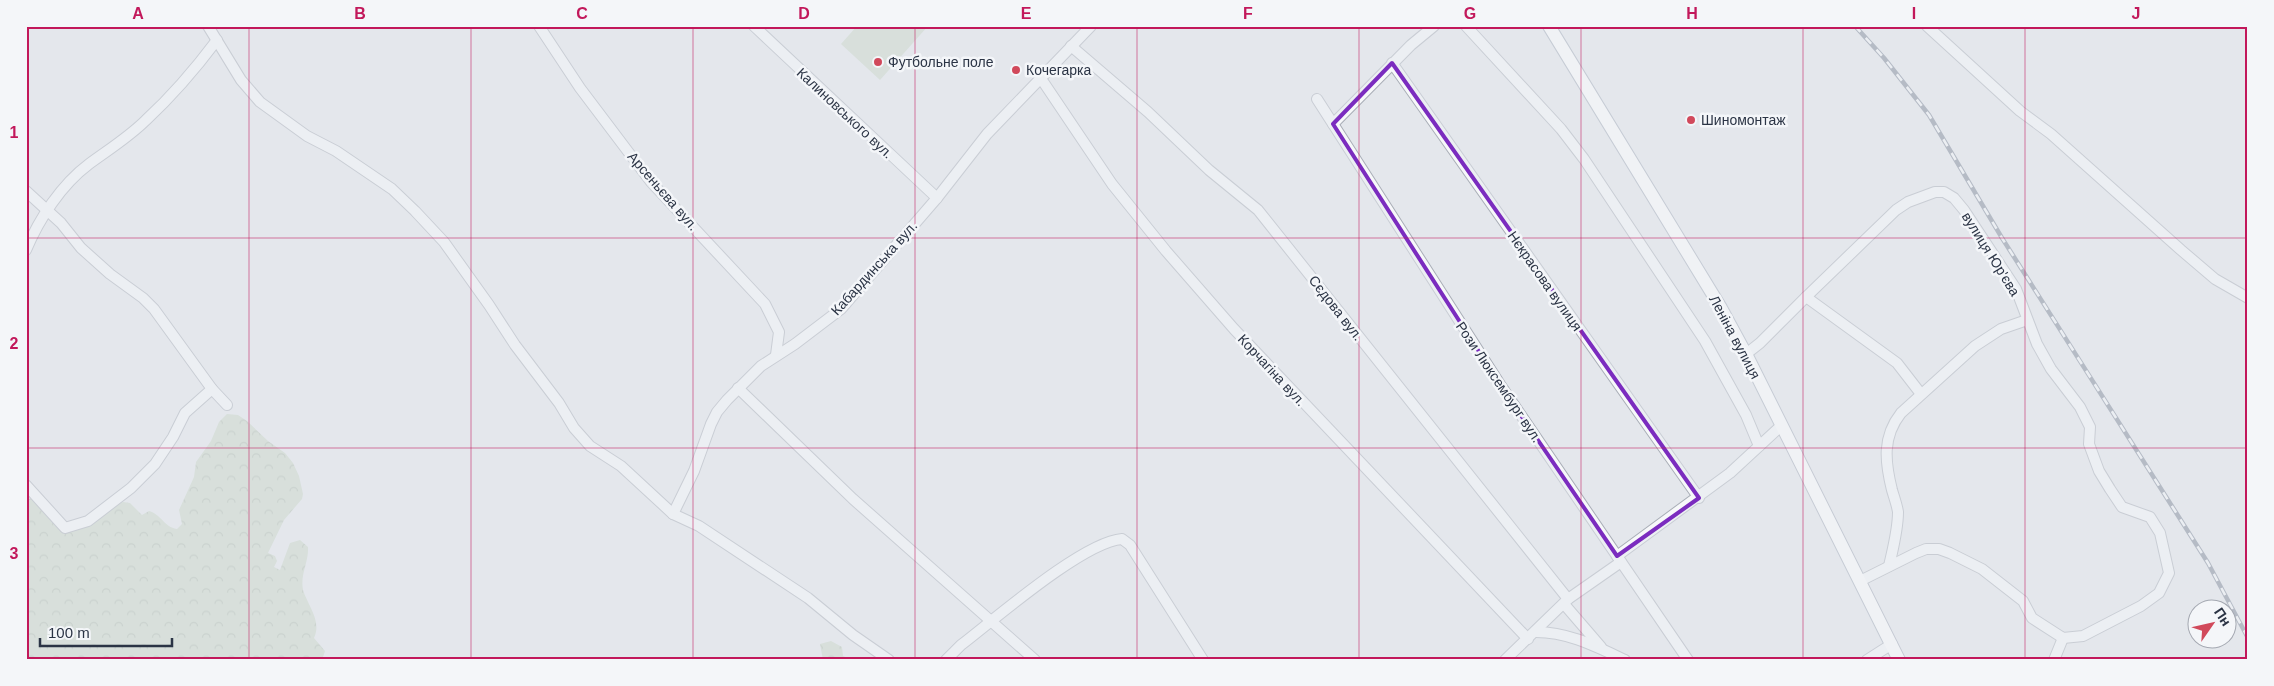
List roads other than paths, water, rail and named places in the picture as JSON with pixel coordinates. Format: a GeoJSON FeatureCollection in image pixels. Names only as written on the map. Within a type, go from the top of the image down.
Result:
{"type":"FeatureCollection","features":[{"type":"Feature","properties":{"kind":"main road","name":"Леніна вулиця"},"geometry":{"type":"LineString","coordinates":[[1548,26],[1695,264],[1746,354],[1899,660]]}},
{"type":"Feature","properties":{"kind":"street"},"geometry":{"type":"LineString","coordinates":[[208,26],[241,80],[260,102],[307,136],[344,156],[392,190],[444,242],[515,345],[559,403],[574,428],[590,446],[621,466],[673,514],[699,526],[808,598],[889,660]]}},
{"type":"Feature","properties":{"kind":"street","name":"Арсеньєва вул."},"geometry":{"type":"LineString","coordinates":[[539,26],[580,88],[651,182],[765,304],[780,332],[776,355]]}},
{"type":"Feature","properties":{"kind":"street","name":"Калиновського вул."},"geometry":{"type":"LineString","coordinates":[[754,26],[937,198]]}},
{"type":"Feature","properties":{"kind":"street","name":"Кабардинська вул."},"geometry":{"type":"LineString","coordinates":[[673,514],[694,471],[717,412],[738,388],[776,355],[795,344],[841,310],[937,198],[987,134],[1015,104],[1042,80],[1092,26]]}},
{"type":"Feature","properties":{"kind":"street"},"geometry":{"type":"LineString","coordinates":[[1333,124],[1392,63],[1434,26]]}},
{"type":"Feature","properties":{"kind":"street"},"geometry":{"type":"LineString","coordinates":[[1466,26],[1561,129],[1584,159],[1705,341],[1746,415],[1760,446]]}},
{"type":"Feature","properties":{"kind":"street"},"geometry":{"type":"LineString","coordinates":[[1927,26],[2020,111],[2051,134],[2215,279],[2248,298]]}},
{"type":"Feature","properties":{"kind":"street"},"geometry":{"type":"LineString","coordinates":[[26,250],[47,210],[76,176],[146,121],[192,73],[217,40]]}},
{"type":"Feature","properties":{"kind":"street","name":"Сєдова вул."},"geometry":{"type":"LineString","coordinates":[[1072,46],[1148,112],[1209,170],[1258,210],[1606,654]]}},
{"type":"Feature","properties":{"kind":"street","name":"Нєкрасова вулиця"},"geometry":{"type":"LineString","coordinates":[[1392,63],[1699,498]]}},
{"type":"Feature","properties":{"kind":"street","name":"Корчагіна вул."},"geometry":{"type":"LineString","coordinates":[[1042,80],[1112,184],[1172,258],[1247,343],[1532,635]]}},
{"type":"Feature","properties":{"kind":"street","name":"Рози Люксембург вул."},"geometry":{"type":"LineString","coordinates":[[1317,99],[1500,386],[1688,660]]}},
{"type":"Feature","properties":{"kind":"street"},"geometry":{"type":"LineString","coordinates":[[26,191],[62,223],[81,248],[154,309],[212,389],[227,405]]}},
{"type":"Feature","properties":{"kind":"street","name":"вулиця Юр'єва"},"geometry":{"type":"LineString","coordinates":[[1806,297],[1883,220],[1908,202],[1925,195],[1944,192],[1954,198],[1977,228],[2016,289],[2037,344],[2051,369],[2080,407],[2090,427],[2089,444],[2110,489],[2122,507],[2150,517],[2160,533],[2169,573],[2159,593],[2141,606],[2083,636],[2063,638]]}},
{"type":"Feature","properties":{"kind":"street"},"geometry":{"type":"LineString","coordinates":[[1746,354],[1760,343],[1806,297],[1897,363],[1921,394]]}},
{"type":"Feature","properties":{"kind":"street"},"geometry":{"type":"LineString","coordinates":[[1889,566],[1897,526],[1898,510],[1888,474],[1886,444],[1893,423],[1960,358],[1986,338],[2000,329],[2027,320]]}},
{"type":"Feature","properties":{"kind":"street"},"geometry":{"type":"LineString","coordinates":[[738,388],[853,499],[1035,660]]}},
{"type":"Feature","properties":{"kind":"street"},"geometry":{"type":"LineString","coordinates":[[26,485],[65,528],[88,521],[119,498],[155,464],[173,437],[185,413],[212,389]]}},
{"type":"Feature","properties":{"kind":"street"},"geometry":{"type":"LineString","coordinates":[[1505,660],[1566,601],[1699,498],[1781,426]]}},
{"type":"Feature","properties":{"kind":"street"},"geometry":{"type":"LineString","coordinates":[[946,660],[991,622],[1061,568],[1104,544],[1122,539],[1130,545],[1202,660]]}},
{"type":"Feature","properties":{"kind":"street"},"geometry":{"type":"LineString","coordinates":[[1860,581],[1926,549],[1939,549],[1950,552],[1982,569],[2003,584],[2023,601],[2032,618],[2063,638],[2054,660]]}},
{"type":"Feature","properties":{"kind":"street"},"geometry":{"type":"LineString","coordinates":[[1532,635],[1552,632],[1570,636],[1606,654],[1625,660]]}},
{"type":"Feature","properties":{"kind":"street"},"geometry":{"type":"LineString","coordinates":[[1867,660],[1892,644]]}},
{"type":"Feature","properties":{"kind":"railway"},"geometry":{"type":"LineString","coordinates":[[1855,26],[1884,58],[1929,115],[2002,238],[2208,563],[2248,638]]}},
{"type":"Feature","properties":{"kind":"place","name":"Футбольне поле"},"geometry":{"type":"Point","coordinates":[878,62]}},
{"type":"Feature","properties":{"kind":"place","name":"Кочегарка"},"geometry":{"type":"Point","coordinates":[1016,70]}},
{"type":"Feature","properties":{"kind":"place","name":"Шиномонтаж"},"geometry":{"type":"Point","coordinates":[1691,120]}}]}
